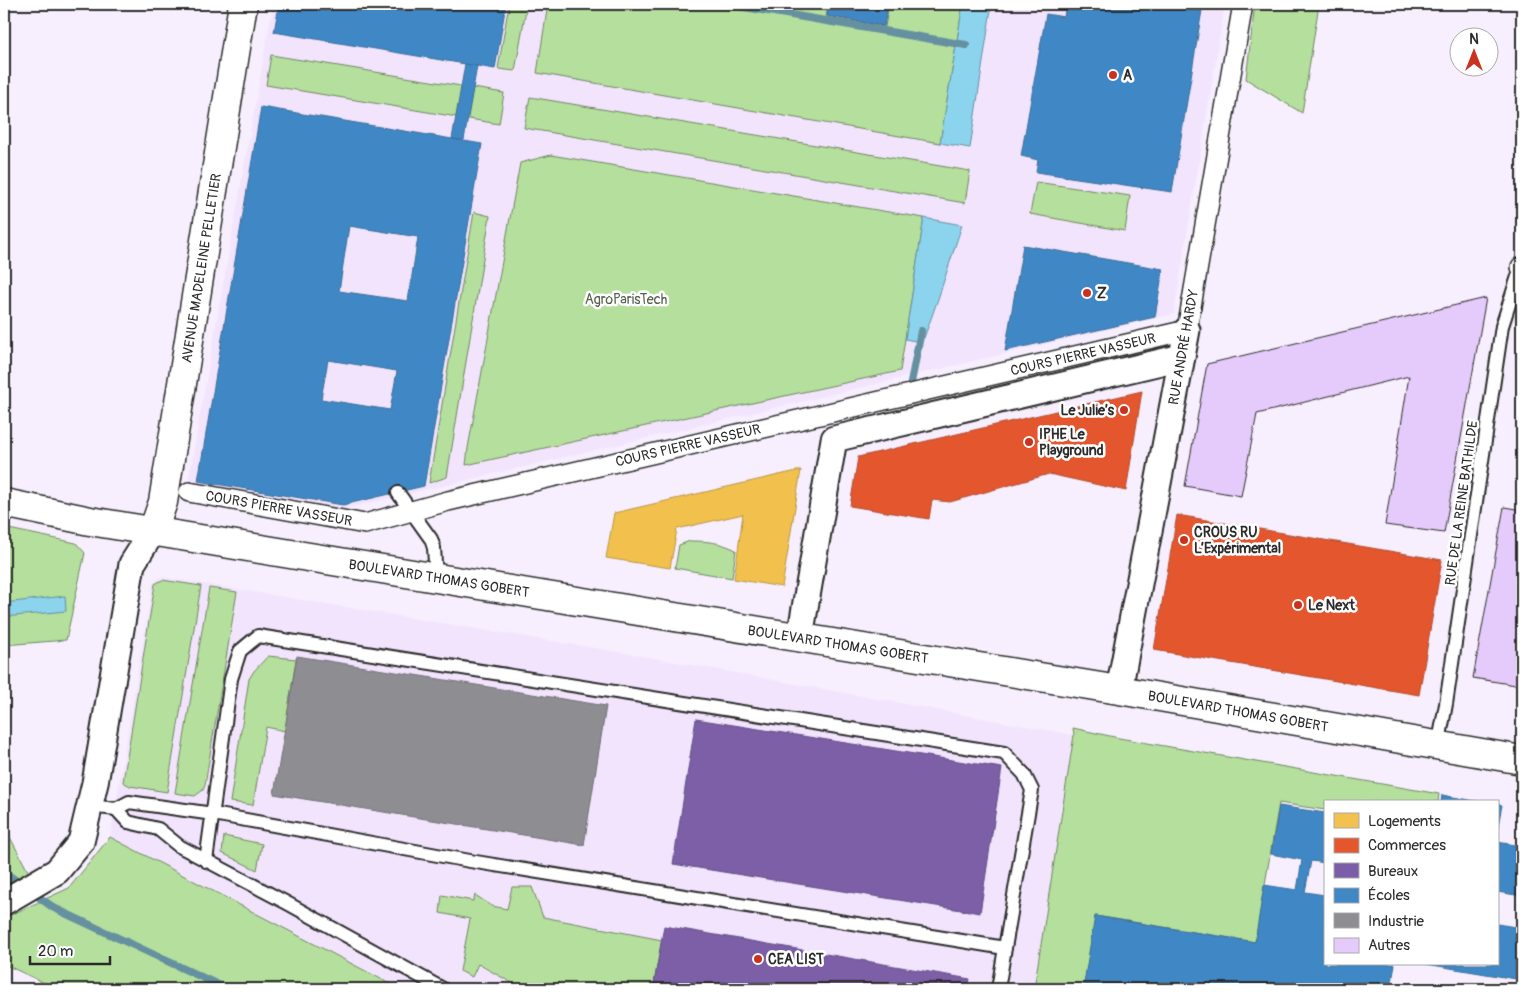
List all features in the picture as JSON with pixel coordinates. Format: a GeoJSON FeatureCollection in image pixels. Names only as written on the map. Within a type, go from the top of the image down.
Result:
{"type":"FeatureCollection","features":[{"type":"Feature","properties":{"kind":"main road","name":"AVENUE MADELEINE PELLETIER"},"geometry":{"type":"LineString","coordinates":[[153,531],[163,502],[244,4]]}},
{"type":"Feature","properties":{"kind":"main road","name":"BOULEVARD THOMAS GOBERT"},"geometry":{"type":"LineString","coordinates":[[4,503],[90,521],[1119,690],[1522,760]]}},
{"type":"Feature","properties":{"kind":"street","name":"RUE ANDRÉ HARDY"},"geometry":{"type":"LineString","coordinates":[[1119,690],[1187,330],[1243,4]]}},
{"type":"Feature","properties":{"kind":"street","name":"COURS PIERRE VASSEUR"},"geometry":{"type":"LineString","coordinates":[[189,492],[365,524],[411,510],[1187,330]]}},
{"type":"Feature","properties":{"kind":"street"},"geometry":{"type":"LineString","coordinates":[[800,637],[834,439],[1182,357]]}},
{"type":"Feature","properties":{"kind":"street"},"geometry":{"type":"LineString","coordinates":[[4,902],[57,871],[81,842],[90,806],[132,564],[153,531]]}},
{"type":"Feature","properties":{"kind":"lane","name":"RUE DE LA REINE BATHILDE"},"geometry":{"type":"LineString","coordinates":[[1438,746],[1448,694],[1502,326],[1521,267]]}},
{"type":"Feature","properties":{"kind":"lane"},"geometry":{"type":"LineString","coordinates":[[398,493],[431,539],[434,548],[436,577]]}},
{"type":"Feature","properties":{"kind":"lane"},"geometry":{"type":"LineString","coordinates":[[206,861],[231,679],[240,651],[258,636],[1004,753],[1024,774],[1032,790],[998,989]]}},
{"type":"Feature","properties":{"kind":"lane"},"geometry":{"type":"LineString","coordinates":[[90,806],[116,809],[129,802],[213,814],[470,861],[1005,948]]}},
{"type":"Feature","properties":{"kind":"lane"},"geometry":{"type":"LineString","coordinates":[[116,809],[128,822],[158,829],[179,846],[443,989]]}},
{"type":"Feature","properties":{"kind":"shaded area"},"geometry":{"type":"Polygon","coordinates":[[[273,4],[1225,4],[1174,314],[345,509],[188,482],[273,4]]]}},
{"type":"Feature","properties":{"kind":"shaded area"},"geometry":{"type":"Polygon","coordinates":[[[162,577],[643,656],[1074,735],[1034,989],[400,989],[110,837],[153,583],[162,577]]]}},
{"type":"Feature","properties":{"kind":"green space"},"geometry":{"type":"Polygon","coordinates":[[[509,4],[527,4],[515,71],[498,69],[509,4]]]}},
{"type":"Feature","properties":{"kind":"green space"},"geometry":{"type":"Polygon","coordinates":[[[548,4],[828,4],[826,17],[885,27],[889,4],[963,4],[940,143],[537,73],[548,4]]]}},
{"type":"Feature","properties":{"kind":"green space"},"geometry":{"type":"Polygon","coordinates":[[[1255,4],[1319,4],[1302,113],[1246,79],[1255,4]]]}},
{"type":"Feature","properties":{"kind":"green space"},"geometry":{"type":"Polygon","coordinates":[[[271,55],[504,93],[499,124],[266,85],[271,55]]]}},
{"type":"Feature","properties":{"kind":"green space"},"geometry":{"type":"Polygon","coordinates":[[[530,97],[970,171],[965,203],[524,128],[530,97]]]}},
{"type":"Feature","properties":{"kind":"green space","name":"AgroParisTech"},"geometry":{"type":"Polygon","coordinates":[[[551,155],[924,218],[900,371],[466,465],[520,163],[551,155]]]}},
{"type":"Feature","properties":{"kind":"green space"},"geometry":{"type":"Polygon","coordinates":[[[1036,182],[1130,196],[1125,231],[1030,214],[1036,182]]]}},
{"type":"Feature","properties":{"kind":"green space"},"geometry":{"type":"Polygon","coordinates":[[[474,212],[490,216],[447,477],[429,483],[474,212]]]}},
{"type":"Feature","properties":{"kind":"green space"},"geometry":{"type":"Polygon","coordinates":[[[4,528],[76,543],[85,553],[66,640],[4,645],[4,528]]]}},
{"type":"Feature","properties":{"kind":"green space"},"geometry":{"type":"Polygon","coordinates":[[[690,541],[713,542],[736,550],[732,578],[675,568],[679,545],[690,541]]]}},
{"type":"Feature","properties":{"kind":"green space"},"geometry":{"type":"Polygon","coordinates":[[[162,580],[201,586],[167,792],[130,786],[123,782],[155,584],[162,580]]]}},
{"type":"Feature","properties":{"kind":"green space"},"geometry":{"type":"Polygon","coordinates":[[[209,588],[237,592],[205,785],[203,790],[195,796],[175,793],[209,588]]]}},
{"type":"Feature","properties":{"kind":"green space"},"geometry":{"type":"Polygon","coordinates":[[[268,656],[296,659],[285,731],[266,727],[253,805],[230,802],[249,679],[268,656]]]}},
{"type":"Feature","properties":{"kind":"green space"},"geometry":{"type":"Polygon","coordinates":[[[1073,728],[1119,738],[1439,794],[1438,800],[1324,800],[1324,810],[1279,803],[1255,942],[1096,916],[1084,989],[1034,989],[1074,735],[1073,728]]]}},
{"type":"Feature","properties":{"kind":"green space"},"geometry":{"type":"Polygon","coordinates":[[[4,826],[29,873],[4,881],[4,826]]]}},
{"type":"Feature","properties":{"kind":"green space"},"geometry":{"type":"Polygon","coordinates":[[[224,836],[262,844],[257,870],[222,853],[224,836]]]}},
{"type":"Feature","properties":{"kind":"green space"},"geometry":{"type":"Polygon","coordinates":[[[110,837],[400,989],[57,989],[4,964],[4,918],[69,888],[110,837]]]}},
{"type":"Feature","properties":{"kind":"green space"},"geometry":{"type":"Polygon","coordinates":[[[512,887],[532,887],[543,917],[662,940],[653,989],[523,989],[478,964],[472,977],[460,971],[470,919],[440,913],[442,895],[473,901],[475,895],[492,906],[507,909],[512,887]]]}},
{"type":"Feature","properties":{"kind":"water"},"geometry":{"type":"Polygon","coordinates":[[[963,4],[991,9],[970,148],[940,143],[963,4]]]}},
{"type":"Feature","properties":{"kind":"water"},"geometry":{"type":"Polygon","coordinates":[[[924,218],[962,225],[924,338],[915,341],[905,339],[924,218]]]}},
{"type":"Feature","properties":{"kind":"water"},"geometry":{"type":"Polygon","coordinates":[[[65,596],[66,611],[4,617],[4,603],[65,596]]]}},
{"type":"Feature","properties":{"kind":"building: Logements"},"geometry":{"type":"Polygon","coordinates":[[[801,470],[782,587],[734,579],[743,514],[677,529],[670,568],[606,558],[614,513],[801,470]]]}},
{"type":"Feature","properties":{"kind":"building: Commerces","name":"IPHE Le Playground"},"geometry":{"type":"Polygon","coordinates":[[[1142,391],[1126,491],[1049,474],[950,502],[932,500],[929,519],[850,506],[858,457],[1142,391]]]}},
{"type":"Feature","properties":{"kind":"building: Commerces","name":"Le Next"},"geometry":{"type":"Polygon","coordinates":[[[1177,515],[1442,560],[1419,695],[1154,650],[1177,515]]]}},
{"type":"Feature","properties":{"kind":"building: Bureaux"},"geometry":{"type":"Polygon","coordinates":[[[696,719],[1002,768],[980,913],[673,864],[696,719]]]}},
{"type":"Feature","properties":{"kind":"building: Bureaux","name":"CEA LIST"},"geometry":{"type":"Polygon","coordinates":[[[664,926],[970,979],[968,989],[653,989],[664,926]]]}},
{"type":"Feature","properties":{"kind":"building: Écoles"},"geometry":{"type":"Polygon","coordinates":[[[279,4],[506,4],[495,69],[274,32],[279,4]]]}},
{"type":"Feature","properties":{"kind":"building: Écoles"},"geometry":{"type":"Polygon","coordinates":[[[829,4],[888,4],[884,26],[827,16],[829,4]]]}},
{"type":"Feature","properties":{"kind":"building: Écoles","name":"A"},"geometry":{"type":"Polygon","coordinates":[[[1066,4],[1203,4],[1172,192],[1036,172],[1038,160],[1021,156],[1046,14],[1064,17],[1066,4]]]}},
{"type":"Feature","properties":{"kind":"building: Écoles"},"geometry":{"type":"Polygon","coordinates":[[[465,64],[477,66],[464,140],[452,139],[465,64]]]}},
{"type":"Feature","properties":{"kind":"building: Écoles"},"geometry":{"type":"Polygon","coordinates":[[[261,107],[482,144],[424,486],[343,505],[198,481],[261,107]],[[349,226],[339,291],[408,301],[418,237],[349,226]],[[328,360],[321,399],[390,410],[397,371],[328,360]]]}},
{"type":"Feature","properties":{"kind":"building: Écoles","name":"Z"},"geometry":{"type":"Polygon","coordinates":[[[1023,245],[1163,269],[1155,317],[1005,351],[1023,245]]]}},
{"type":"Feature","properties":{"kind":"building: Écoles"},"geometry":{"type":"Polygon","coordinates":[[[1442,795],[1470,800],[1441,800],[1442,795]]]}},
{"type":"Feature","properties":{"kind":"building: Écoles"},"geometry":{"type":"Polygon","coordinates":[[[1498,804],[1502,805],[1498,826],[1498,804]]]}},
{"type":"Feature","properties":{"kind":"building: Écoles"},"geometry":{"type":"Polygon","coordinates":[[[1279,806],[1324,813],[1324,863],[1311,861],[1305,892],[1324,895],[1324,966],[1395,966],[1391,989],[1083,989],[1095,916],[1255,942],[1264,885],[1297,890],[1302,860],[1271,854],[1279,806]]]}},
{"type":"Feature","properties":{"kind":"building: Écoles"},"geometry":{"type":"Polygon","coordinates":[[[1498,842],[1522,846],[1522,896],[1498,892],[1498,842]]]}},
{"type":"Feature","properties":{"kind":"building: Écoles"},"geometry":{"type":"Polygon","coordinates":[[[1498,924],[1522,928],[1522,980],[1438,966],[1498,966],[1498,924]]]}},
{"type":"Feature","properties":{"kind":"building: Industrie"},"geometry":{"type":"Polygon","coordinates":[[[297,656],[606,706],[584,845],[274,794],[297,656]]]}},
{"type":"Feature","properties":{"kind":"building: Autres"},"geometry":{"type":"Polygon","coordinates":[[[1486,298],[1444,533],[1385,525],[1409,376],[1257,414],[1241,496],[1185,486],[1207,364],[1486,298]]]}},
{"type":"Feature","properties":{"kind":"building: Autres"},"geometry":{"type":"Polygon","coordinates":[[[1504,507],[1522,510],[1522,686],[1473,678],[1504,507]]]}},
{"type":"Feature","properties":{"kind":"waterway"},"geometry":{"type":"LineString","coordinates":[[727,4],[966,45]]}},
{"type":"Feature","properties":{"kind":"waterway"},"geometry":{"type":"LineString","coordinates":[[909,393],[921,331]]}},
{"type":"Feature","properties":{"kind":"waterway"},"geometry":{"type":"LineString","coordinates":[[4,872],[54,908],[227,989]]}},
{"type":"Feature","properties":{"kind":"place","name":"A"},"geometry":{"type":"Point","coordinates":[1113,75]}},
{"type":"Feature","properties":{"kind":"place","name":"Z"},"geometry":{"type":"Point","coordinates":[1087,293]}},
{"type":"Feature","properties":{"kind":"place","name":"Le Julie’s"},"geometry":{"type":"Point","coordinates":[1124,410]}},
{"type":"Feature","properties":{"kind":"place","name":"IPHE Le Playground"},"geometry":{"type":"Point","coordinates":[1029,442]}},
{"type":"Feature","properties":{"kind":"place","name":"CROUS RU L’Expérimental"},"geometry":{"type":"Point","coordinates":[1184,540]}},
{"type":"Feature","properties":{"kind":"place","name":"Le Next"},"geometry":{"type":"Point","coordinates":[1298,605]}},
{"type":"Feature","properties":{"kind":"place","name":"CEA LIST"},"geometry":{"type":"Point","coordinates":[758,959]}}]}
